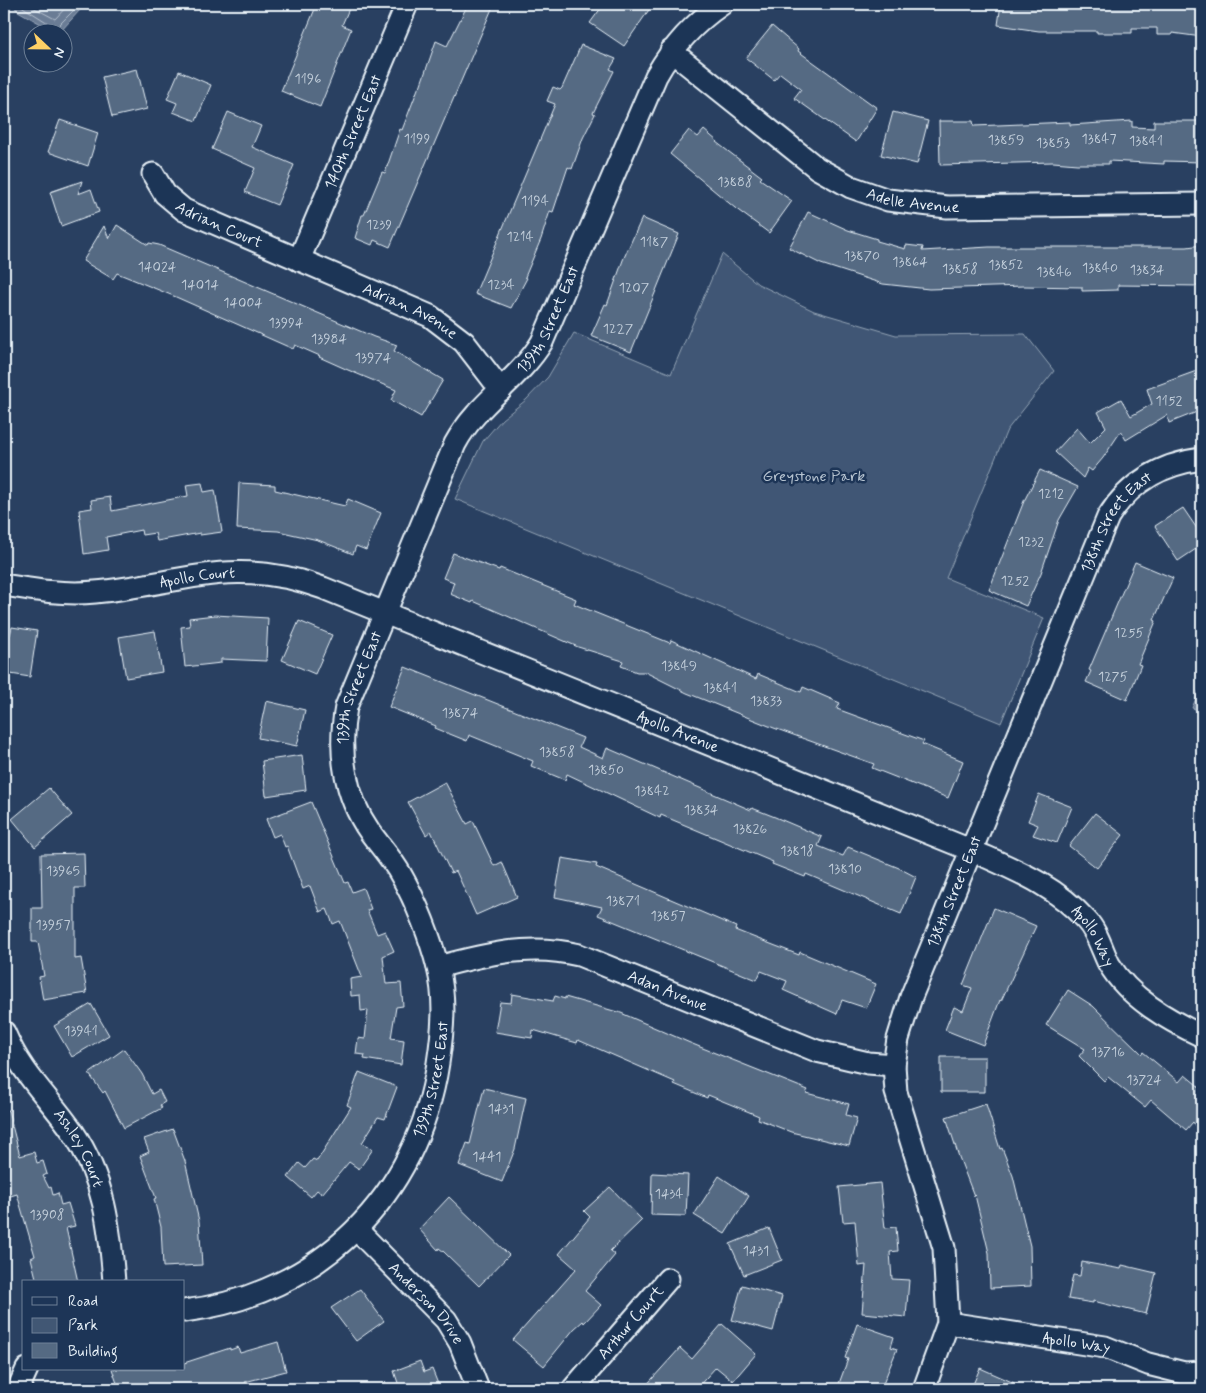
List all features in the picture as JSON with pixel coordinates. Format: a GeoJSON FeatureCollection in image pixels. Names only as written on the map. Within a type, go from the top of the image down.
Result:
{"type":"FeatureCollection","features":[{"type":"Feature","properties":{"kind":"street","name":"140th Street East"},"geometry":{"type":"LineString","coordinates":[[299,260],[407,4]]}},
{"type":"Feature","properties":{"kind":"street","name":"139th Street East"},"geometry":{"type":"LineString","coordinates":[[185,1311],[242,1299],[282,1283],[320,1260],[357,1230],[382,1200],[405,1164],[430,1104],[443,1031],[443,998],[438,967],[413,897],[401,874],[368,830],[354,804],[342,750],[346,707],[455,444],[473,415],[524,368],[542,342],[650,89],[671,51],[696,24],[722,4]]}},
{"type":"Feature","properties":{"kind":"street","name":"Adelle Avenue"},"geometry":{"type":"LineString","coordinates":[[671,51],[817,168],[851,187],[888,200],[947,207],[1202,204]]}},
{"type":"Feature","properties":{"kind":"street","name":"Adrian Court"},"geometry":{"type":"LineString","coordinates":[[153,174],[165,194],[184,210],[299,260]]}},
{"type":"Feature","properties":{"kind":"street","name":"Adrian Avenue"},"geometry":{"type":"LineString","coordinates":[[299,260],[417,310],[442,324],[464,342],[501,390]]}},
{"type":"Feature","properties":{"kind":"street","name":"138th Street East"},"geometry":{"type":"LineString","coordinates":[[924,1389],[948,1323],[944,1248],[896,1092],[894,1065],[898,1039],[911,997],[973,851],[1108,517],[1125,495],[1146,477],[1170,465],[1202,459]]}},
{"type":"Feature","properties":{"kind":"street","name":"Apollo Court"},"geometry":{"type":"LineString","coordinates":[[4,585],[57,593],[94,592],[216,572],[252,572],[306,582],[385,613]]}},
{"type":"Feature","properties":{"kind":"street","name":"Apollo Avenue"},"geometry":{"type":"LineString","coordinates":[[385,613],[973,851]]}},
{"type":"Feature","properties":{"kind":"street","name":"Apollo Way"},"geometry":{"type":"LineString","coordinates":[[973,851],[1041,881],[1058,893],[1088,922],[1110,966],[1129,988],[1158,1012],[1202,1036]]}},
{"type":"Feature","properties":{"kind":"street","name":"Adan Avenue"},"geometry":{"type":"LineString","coordinates":[[438,967],[507,950],[536,948],[558,950],[579,955],[817,1051],[868,1064],[894,1065]]}},
{"type":"Feature","properties":{"kind":"street","name":"Ashley Court"},"geometry":{"type":"LineString","coordinates":[[4,1032],[26,1074],[73,1133],[92,1167],[109,1223],[114,1280]]}},
{"type":"Feature","properties":{"kind":"street","name":"Anderson Drive"},"geometry":{"type":"LineString","coordinates":[[357,1230],[450,1325],[460,1343],[478,1389]]}},
{"type":"Feature","properties":{"kind":"street","name":"Arthur Court"},"geometry":{"type":"LineString","coordinates":[[573,1389],[668,1279]]}},
{"type":"Feature","properties":{"kind":"street","name":"Apollo Way"},"geometry":{"type":"LineString","coordinates":[[948,1323],[1105,1346],[1148,1364],[1184,1373],[1202,1372]]}},
{"type":"Feature","properties":{"kind":"street"},"geometry":{"type":"LineString","coordinates":[[18,1389],[27,1370]]}},
{"type":"Feature","properties":{"kind":"green space","name":"Greystone Park"},"geometry":{"type":"Polygon","coordinates":[[[722,254],[758,284],[814,311],[896,335],[1025,334],[1054,371],[1007,430],[946,578],[1044,618],[1001,723],[455,499],[483,441],[502,419],[526,400],[548,377],[574,333],[671,374],[722,254]]]}},
{"type":"Feature","properties":{"kind":"water"},"geometry":{"type":"Polygon","coordinates":[[[12,4],[81,4],[80,10],[69,22],[37,22],[18,11],[12,4]]]}},
{"type":"Feature","properties":{"kind":"water"},"geometry":{"type":"Polygon","coordinates":[[[1202,684],[1202,711],[1192,708],[1202,684]]]}},
{"type":"Feature","properties":{"kind":"building"},"geometry":{"type":"Polygon","coordinates":[[[317,4],[351,4],[342,25],[351,29],[320,107],[281,91],[317,4]]]}},
{"type":"Feature","properties":{"kind":"building"},"geometry":{"type":"Polygon","coordinates":[[[468,4],[494,4],[390,247],[374,240],[372,245],[355,238],[362,215],[364,215],[382,172],[385,173],[400,129],[402,130],[420,87],[436,41],[447,46],[468,4]]]}},
{"type":"Feature","properties":{"kind":"building"},"geometry":{"type":"Polygon","coordinates":[[[604,4],[653,4],[624,46],[590,23],[604,4]]]}},
{"type":"Feature","properties":{"kind":"building"},"geometry":{"type":"Polygon","coordinates":[[[1001,4],[1179,4],[1202,10],[1202,37],[1172,33],[1172,35],[1157,35],[1157,28],[1132,28],[1132,33],[1097,33],[1097,31],[1039,31],[998,25],[1001,4]]]}},
{"type":"Feature","properties":{"kind":"building"},"geometry":{"type":"Polygon","coordinates":[[[772,26],[799,49],[798,51],[877,108],[856,142],[794,98],[801,89],[780,73],[774,80],[746,58],[772,26]]]}},
{"type":"Feature","properties":{"kind":"building"},"geometry":{"type":"Polygon","coordinates":[[[581,45],[616,59],[610,69],[614,71],[593,113],[595,114],[583,138],[572,169],[568,167],[553,212],[550,211],[541,239],[525,277],[527,278],[511,308],[475,294],[555,104],[547,101],[553,87],[560,90],[562,88],[581,45]]]}},
{"type":"Feature","properties":{"kind":"building"},"geometry":{"type":"Polygon","coordinates":[[[137,69],[147,109],[112,117],[102,77],[137,69]]]}},
{"type":"Feature","properties":{"kind":"building"},"geometry":{"type":"Polygon","coordinates":[[[179,71],[211,85],[196,121],[173,112],[177,103],[167,99],[179,71]]]}},
{"type":"Feature","properties":{"kind":"building"},"geometry":{"type":"Polygon","coordinates":[[[228,112],[261,126],[252,147],[294,165],[277,205],[245,192],[255,168],[212,149],[228,112]]]}},
{"type":"Feature","properties":{"kind":"building"},"geometry":{"type":"Polygon","coordinates":[[[893,112],[928,121],[917,164],[881,155],[893,112]]]}},
{"type":"Feature","properties":{"kind":"building"},"geometry":{"type":"Polygon","coordinates":[[[60,120],[98,133],[88,166],[48,152],[60,120]]]}},
{"type":"Feature","properties":{"kind":"building"},"geometry":{"type":"Polygon","coordinates":[[[939,121],[973,121],[974,126],[1070,122],[1070,125],[1132,121],[1132,127],[1154,128],[1154,121],[1202,121],[1202,162],[1164,161],[1164,164],[1109,161],[1109,164],[1053,162],[940,165],[939,121]]]}},
{"type":"Feature","properties":{"kind":"building"},"geometry":{"type":"Polygon","coordinates":[[[689,130],[698,137],[704,130],[716,142],[762,177],[760,179],[792,201],[769,233],[735,208],[670,154],[689,130]]]}},
{"type":"Feature","properties":{"kind":"building"},"geometry":{"type":"Polygon","coordinates":[[[82,181],[78,194],[91,189],[99,212],[61,226],[50,192],[82,181]]]}},
{"type":"Feature","properties":{"kind":"building"},"geometry":{"type":"Polygon","coordinates":[[[808,212],[848,230],[877,239],[877,241],[905,249],[906,245],[923,247],[922,251],[989,247],[1187,247],[1202,245],[1202,286],[1118,285],[1118,290],[1082,291],[1082,287],[1024,286],[929,289],[883,284],[821,264],[789,248],[808,212]]]}},
{"type":"Feature","properties":{"kind":"building"},"geometry":{"type":"Polygon","coordinates":[[[642,218],[679,234],[631,352],[591,336],[605,304],[607,305],[623,260],[642,218]]]}},
{"type":"Feature","properties":{"kind":"building"},"geometry":{"type":"Polygon","coordinates":[[[117,225],[148,245],[149,243],[159,245],[374,337],[397,345],[394,351],[443,380],[421,417],[391,400],[396,390],[295,345],[293,349],[117,273],[113,279],[83,261],[104,226],[109,239],[117,225]]]}},
{"type":"Feature","properties":{"kind":"building"},"geometry":{"type":"Polygon","coordinates":[[[1202,369],[1202,410],[1169,423],[1167,415],[1126,440],[1121,431],[1103,458],[1092,471],[1088,468],[1083,478],[1055,452],[1077,428],[1090,443],[1106,427],[1098,412],[1121,399],[1131,416],[1152,404],[1147,389],[1202,369]]]}},
{"type":"Feature","properties":{"kind":"building"},"geometry":{"type":"Polygon","coordinates":[[[1040,470],[1078,487],[1059,520],[1041,573],[1026,606],[989,590],[1024,501],[1040,470]]]}},
{"type":"Feature","properties":{"kind":"building"},"geometry":{"type":"Polygon","coordinates":[[[202,483],[204,492],[215,490],[222,532],[200,535],[200,533],[157,541],[155,533],[142,535],[141,530],[106,537],[108,550],[84,554],[79,510],[92,508],[91,500],[110,497],[112,511],[188,496],[186,485],[202,483]]]}},
{"type":"Feature","properties":{"kind":"building"},"geometry":{"type":"Polygon","coordinates":[[[239,483],[275,485],[275,490],[345,506],[348,499],[381,513],[366,550],[356,546],[353,554],[318,540],[278,531],[237,529],[239,483]]]}},
{"type":"Feature","properties":{"kind":"building"},"geometry":{"type":"Polygon","coordinates":[[[1183,508],[1202,536],[1202,545],[1178,561],[1155,526],[1183,508]]]}},
{"type":"Feature","properties":{"kind":"building"},"geometry":{"type":"Polygon","coordinates":[[[453,553],[499,570],[500,568],[576,599],[574,604],[670,643],[671,640],[756,679],[758,674],[801,692],[803,687],[840,703],[837,709],[924,741],[922,744],[963,761],[948,798],[872,768],[874,764],[774,728],[687,693],[645,672],[637,672],[621,666],[623,661],[578,647],[473,601],[472,603],[450,594],[454,582],[443,578],[453,553]]]}},
{"type":"Feature","properties":{"kind":"building"},"geometry":{"type":"Polygon","coordinates":[[[1135,562],[1173,578],[1154,620],[1156,621],[1138,664],[1141,665],[1127,700],[1086,682],[1091,671],[1089,670],[1135,562]]]}},
{"type":"Feature","properties":{"kind":"building"},"geometry":{"type":"Polygon","coordinates":[[[215,615],[268,618],[266,661],[221,659],[221,663],[185,667],[181,627],[190,626],[189,618],[215,615]]]}},
{"type":"Feature","properties":{"kind":"building"},"geometry":{"type":"Polygon","coordinates":[[[299,621],[332,635],[315,674],[282,660],[299,621]]]}},
{"type":"Feature","properties":{"kind":"building"},"geometry":{"type":"Polygon","coordinates":[[[12,627],[37,631],[30,677],[4,673],[4,634],[10,635],[12,627]]]}},
{"type":"Feature","properties":{"kind":"building"},"geometry":{"type":"Polygon","coordinates":[[[155,631],[162,672],[126,678],[119,637],[155,631]]]}},
{"type":"Feature","properties":{"kind":"building"},"geometry":{"type":"Polygon","coordinates":[[[405,667],[583,738],[579,747],[603,758],[607,748],[751,810],[752,808],[822,837],[818,846],[843,856],[848,847],[899,868],[916,877],[901,914],[806,874],[805,877],[772,864],[773,862],[661,815],[660,818],[567,774],[565,780],[531,766],[533,761],[469,735],[467,741],[389,707],[405,667]]]}},
{"type":"Feature","properties":{"kind":"building"},"geometry":{"type":"Polygon","coordinates":[[[266,701],[305,710],[297,746],[258,738],[266,701]]]}},
{"type":"Feature","properties":{"kind":"building"},"geometry":{"type":"Polygon","coordinates":[[[302,755],[306,790],[266,796],[262,761],[302,755]]]}},
{"type":"Feature","properties":{"kind":"building"},"geometry":{"type":"Polygon","coordinates":[[[445,782],[467,824],[473,821],[494,866],[502,862],[517,897],[476,915],[456,871],[451,873],[431,831],[426,835],[408,802],[445,782]]]}},
{"type":"Feature","properties":{"kind":"building"},"geometry":{"type":"Polygon","coordinates":[[[49,788],[72,815],[35,847],[12,819],[49,788]]]}},
{"type":"Feature","properties":{"kind":"building"},"geometry":{"type":"Polygon","coordinates":[[[1039,794],[1072,807],[1057,843],[1033,835],[1038,825],[1028,821],[1039,794]]]}},
{"type":"Feature","properties":{"kind":"building"},"geometry":{"type":"Polygon","coordinates":[[[311,802],[345,883],[348,882],[352,892],[363,888],[371,909],[367,910],[377,934],[385,931],[394,951],[383,956],[386,984],[401,983],[403,1006],[396,1007],[391,1038],[404,1040],[401,1065],[364,1059],[365,1055],[356,1054],[358,1038],[365,1039],[368,1010],[361,1011],[360,995],[351,996],[350,979],[362,977],[340,921],[333,924],[327,909],[320,912],[310,886],[303,889],[287,846],[285,847],[280,834],[273,837],[266,819],[311,802]]]}},
{"type":"Feature","properties":{"kind":"building"},"geometry":{"type":"Polygon","coordinates":[[[1095,813],[1123,835],[1097,868],[1069,846],[1095,813]]]}},
{"type":"Feature","properties":{"kind":"building"},"geometry":{"type":"Polygon","coordinates":[[[84,853],[85,888],[75,888],[75,959],[81,958],[87,993],[43,1000],[39,977],[44,976],[38,942],[32,942],[32,908],[42,908],[41,854],[84,853]]]}},
{"type":"Feature","properties":{"kind":"building"},"geometry":{"type":"Polygon","coordinates":[[[562,858],[597,864],[596,867],[736,927],[735,930],[799,955],[800,952],[876,984],[866,1008],[842,1000],[837,1014],[783,990],[787,981],[761,971],[757,980],[598,915],[602,907],[555,897],[562,858]]]}},
{"type":"Feature","properties":{"kind":"building"},"geometry":{"type":"Polygon","coordinates":[[[994,908],[1036,926],[1000,1000],[983,1045],[945,1030],[954,1007],[963,1011],[972,988],[963,985],[994,908]]]}},
{"type":"Feature","properties":{"kind":"building"},"geometry":{"type":"Polygon","coordinates":[[[1068,990],[1093,1006],[1142,1054],[1143,1052],[1179,1082],[1185,1075],[1202,1089],[1202,1137],[1193,1122],[1186,1130],[1151,1100],[1145,1107],[1108,1077],[1104,1081],[1079,1056],[1085,1049],[1046,1025],[1068,990]]]}},
{"type":"Feature","properties":{"kind":"building"},"geometry":{"type":"Polygon","coordinates":[[[512,994],[553,1001],[555,996],[565,999],[565,997],[621,1013],[808,1090],[806,1093],[849,1104],[846,1115],[857,1118],[849,1146],[791,1132],[758,1119],[759,1116],[708,1095],[707,1098],[674,1084],[675,1082],[578,1040],[577,1043],[533,1030],[532,1038],[495,1032],[500,1002],[511,1003],[512,994]]]}},
{"type":"Feature","properties":{"kind":"building"},"geometry":{"type":"Polygon","coordinates":[[[91,1004],[109,1035],[72,1057],[54,1026],[91,1004]]]}},
{"type":"Feature","properties":{"kind":"building"},"geometry":{"type":"Polygon","coordinates":[[[124,1049],[142,1074],[152,1094],[159,1090],[165,1102],[160,1105],[162,1108],[124,1128],[105,1091],[103,1093],[89,1074],[124,1049]]]}},
{"type":"Feature","properties":{"kind":"building"},"geometry":{"type":"Polygon","coordinates":[[[941,1057],[985,1057],[985,1092],[941,1092],[941,1057]]]}},
{"type":"Feature","properties":{"kind":"building"},"geometry":{"type":"Polygon","coordinates":[[[359,1072],[397,1087],[385,1119],[378,1117],[362,1143],[373,1149],[359,1169],[349,1162],[322,1194],[317,1190],[311,1197],[288,1177],[299,1163],[305,1168],[313,1159],[317,1161],[351,1107],[347,1105],[359,1072]]]}},
{"type":"Feature","properties":{"kind":"building"},"geometry":{"type":"Polygon","coordinates":[[[484,1088],[526,1098],[515,1149],[502,1182],[459,1165],[467,1143],[470,1144],[484,1088]]]}},
{"type":"Feature","properties":{"kind":"building"},"geometry":{"type":"Polygon","coordinates":[[[986,1104],[1000,1149],[1002,1148],[1013,1176],[1030,1246],[1031,1286],[990,1288],[989,1253],[975,1195],[959,1157],[946,1117],[986,1104]]]}},
{"type":"Feature","properties":{"kind":"building"},"geometry":{"type":"Polygon","coordinates":[[[8,1110],[20,1156],[34,1152],[37,1163],[43,1161],[47,1174],[43,1176],[49,1188],[51,1187],[53,1195],[58,1193],[61,1205],[68,1203],[75,1226],[66,1228],[78,1280],[36,1280],[31,1258],[35,1256],[17,1194],[4,1198],[4,1111],[8,1110]]]}},
{"type":"Feature","properties":{"kind":"building"},"geometry":{"type":"Polygon","coordinates":[[[173,1129],[185,1161],[199,1221],[202,1265],[163,1267],[161,1227],[154,1199],[156,1198],[140,1156],[149,1152],[144,1139],[173,1129]]]}},
{"type":"Feature","properties":{"kind":"building"},"geometry":{"type":"Polygon","coordinates":[[[652,1173],[688,1175],[686,1216],[651,1215],[652,1173]]]}},
{"type":"Feature","properties":{"kind":"building"},"geometry":{"type":"Polygon","coordinates":[[[719,1176],[749,1196],[725,1234],[694,1215],[719,1176]]]}},
{"type":"Feature","properties":{"kind":"building"},"geometry":{"type":"Polygon","coordinates":[[[880,1183],[885,1228],[896,1227],[898,1251],[890,1252],[892,1279],[909,1280],[906,1317],[862,1313],[866,1265],[859,1266],[855,1221],[843,1222],[839,1187],[880,1183]]]}},
{"type":"Feature","properties":{"kind":"building"},"geometry":{"type":"Polygon","coordinates":[[[610,1187],[642,1220],[610,1251],[615,1255],[585,1291],[601,1305],[584,1323],[583,1321],[574,1329],[544,1366],[513,1340],[576,1269],[559,1254],[590,1217],[584,1211],[610,1187]]]}},
{"type":"Feature","properties":{"kind":"building"},"geometry":{"type":"Polygon","coordinates":[[[449,1197],[509,1255],[479,1286],[444,1252],[439,1248],[438,1250],[419,1229],[449,1197]]]}},
{"type":"Feature","properties":{"kind":"building"},"geometry":{"type":"Polygon","coordinates":[[[769,1228],[782,1260],[744,1275],[730,1244],[769,1228]]]}},
{"type":"Feature","properties":{"kind":"building"},"geometry":{"type":"Polygon","coordinates":[[[1082,1262],[1121,1269],[1122,1265],[1156,1273],[1146,1314],[1093,1301],[1093,1303],[1068,1299],[1073,1275],[1080,1276],[1082,1262]]]}},
{"type":"Feature","properties":{"kind":"building"},"geometry":{"type":"Polygon","coordinates":[[[742,1285],[782,1296],[773,1331],[732,1320],[742,1285]]]}},
{"type":"Feature","properties":{"kind":"building"},"geometry":{"type":"Polygon","coordinates":[[[360,1289],[384,1321],[356,1341],[331,1308],[360,1289]]]}},
{"type":"Feature","properties":{"kind":"building"},"geometry":{"type":"Polygon","coordinates":[[[722,1324],[756,1354],[733,1381],[716,1367],[696,1389],[643,1389],[680,1348],[692,1359],[722,1324]]]}},
{"type":"Feature","properties":{"kind":"building"},"geometry":{"type":"Polygon","coordinates":[[[857,1324],[894,1337],[891,1347],[897,1349],[881,1389],[837,1389],[848,1359],[845,1358],[857,1324]]]}},
{"type":"Feature","properties":{"kind":"building"},"geometry":{"type":"Polygon","coordinates":[[[278,1342],[286,1371],[245,1382],[246,1384],[232,1389],[119,1389],[112,1370],[185,1370],[185,1363],[230,1348],[230,1350],[238,1347],[240,1353],[278,1342]]]}},
{"type":"Feature","properties":{"kind":"building"},"geometry":{"type":"Polygon","coordinates":[[[420,1361],[424,1372],[432,1369],[440,1389],[400,1389],[394,1371],[420,1361]]]}},
{"type":"Feature","properties":{"kind":"building"},"geometry":{"type":"Polygon","coordinates":[[[980,1368],[1028,1389],[971,1389],[980,1368]]]}}]}
